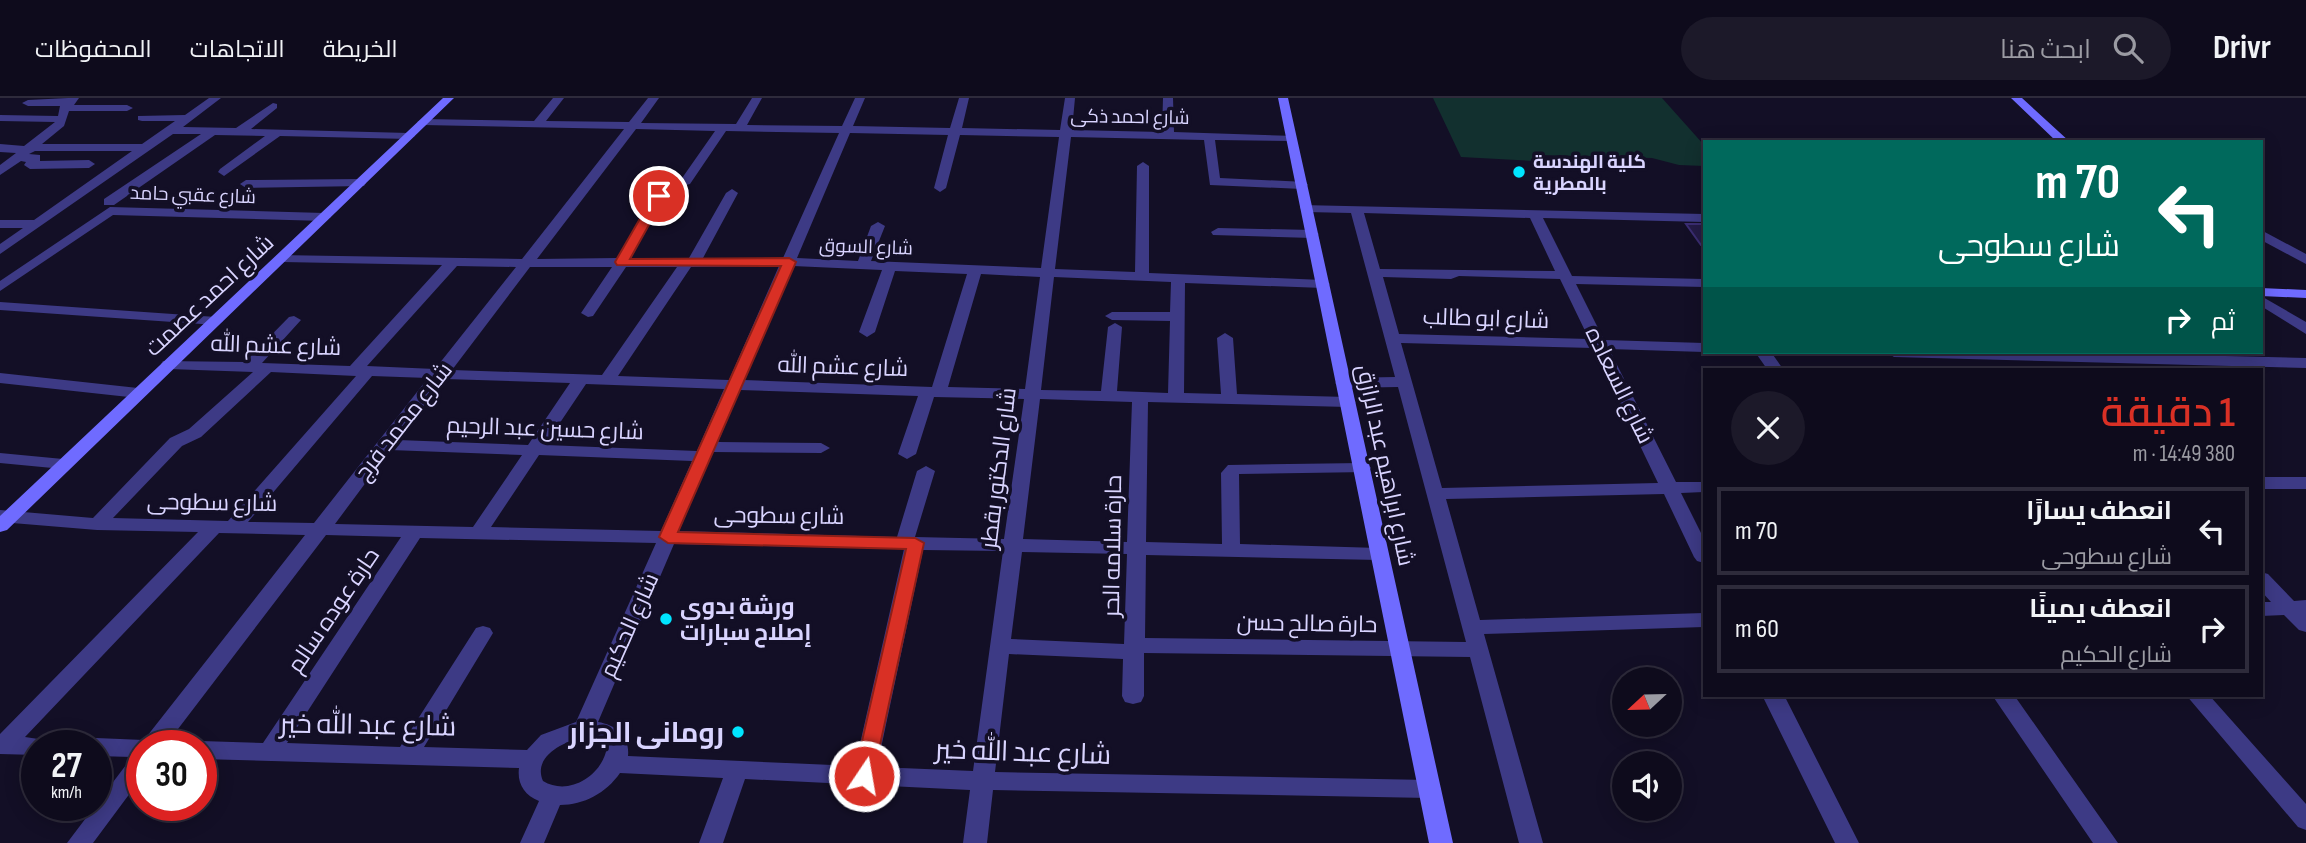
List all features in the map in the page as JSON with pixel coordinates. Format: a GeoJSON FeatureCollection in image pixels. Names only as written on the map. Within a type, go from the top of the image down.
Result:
{"type":"FeatureCollection","features":[{"type":"Feature","properties":{"kind":"main road","name":"شارع احمد عصمت"},"geometry":{"type":"LineString","coordinates":[[3,519],[216,321],[449,98]]}},
{"type":"Feature","properties":{"kind":"main road","name":"شارع ابراهيم عبد الرازق"},"geometry":{"type":"LineString","coordinates":[[1283,98],[1441,843]]}},
{"type":"Feature","properties":{"kind":"main road"},"geometry":{"type":"LineString","coordinates":[[2016,98],[2062,140]]}},
{"type":"Feature","properties":{"kind":"main road"},"geometry":{"type":"LineString","coordinates":[[2263,292],[2306,294]]}},
{"type":"Feature","properties":{"kind":"street"},"geometry":{"type":"LineString","coordinates":[[0,250],[216,98]]}},
{"type":"Feature","properties":{"kind":"street"},"geometry":{"type":"LineString","coordinates":[[537,124],[559,98]]}},
{"type":"Feature","properties":{"kind":"street","name":"شارع محمد فرج"},"geometry":{"type":"LineString","coordinates":[[164,730],[654,98]]}},
{"type":"Feature","properties":{"kind":"street"},"geometry":{"type":"LineString","coordinates":[[740,127],[757,98]]}},
{"type":"Feature","properties":{"kind":"street","name":"شارع الحكيم"},"geometry":{"type":"LineString","coordinates":[[584,728],[860,98]]}},
{"type":"Feature","properties":{"kind":"street"},"geometry":{"type":"LineString","coordinates":[[940,188],[953,131],[964,98]]}},
{"type":"Feature","properties":{"kind":"street","name":"شارع الدكتور بقطر"},"geometry":{"type":"LineString","coordinates":[[975,843],[1047,272],[1068,133],[1070,98]]}},
{"type":"Feature","properties":{"kind":"street"},"geometry":{"type":"LineString","coordinates":[[1167,135],[1168,98]]}},
{"type":"Feature","properties":{"kind":"street"},"geometry":{"type":"LineString","coordinates":[[28,103],[127,108]]}},
{"type":"Feature","properties":{"kind":"street"},"geometry":{"type":"LineString","coordinates":[[240,131],[273,106]]}},
{"type":"Feature","properties":{"kind":"street"},"geometry":{"type":"LineString","coordinates":[[0,117],[67,107]]}},
{"type":"Feature","properties":{"kind":"street"},"geometry":{"type":"LineString","coordinates":[[0,172],[27,152],[67,107]]}},
{"type":"Feature","properties":{"kind":"street"},"geometry":{"type":"LineString","coordinates":[[142,118],[187,118]]}},
{"type":"Feature","properties":{"kind":"street","name":"شارع احمد ذكى"},"geometry":{"type":"LineString","coordinates":[[423,122],[1291,138]]}},
{"type":"Feature","properties":{"kind":"street"},"geometry":{"type":"LineString","coordinates":[[686,181],[723,127]]}},
{"type":"Feature","properties":{"kind":"street"},"geometry":{"type":"LineString","coordinates":[[171,130],[409,136]]}},
{"type":"Feature","properties":{"kind":"street"},"geometry":{"type":"LineString","coordinates":[[109,202],[213,131]]}},
{"type":"Feature","properties":{"kind":"street"},"geometry":{"type":"LineString","coordinates":[[224,172],[278,132]]}},
{"type":"Feature","properties":{"kind":"street"},"geometry":{"type":"LineString","coordinates":[[1209,135],[1214,183],[1301,185]]}},
{"type":"Feature","properties":{"kind":"street"},"geometry":{"type":"LineString","coordinates":[[0,148],[27,152],[145,148]]}},
{"type":"Feature","properties":{"kind":"street"},"geometry":{"type":"LineString","coordinates":[[27,152],[36,158],[30,165],[89,164]]}},
{"type":"Feature","properties":{"kind":"street"},"geometry":{"type":"LineString","coordinates":[[1142,276],[1143,166]]}},
{"type":"Feature","properties":{"kind":"street"},"geometry":{"type":"LineString","coordinates":[[246,184],[360,183]]}},
{"type":"Feature","properties":{"kind":"street"},"geometry":{"type":"LineString","coordinates":[[607,380],[690,262],[732,193]]}},
{"type":"Feature","properties":{"kind":"street"},"geometry":{"type":"LineString","coordinates":[[588,313],[622,262],[659,196]]}},
{"type":"Feature","properties":{"kind":"street"},"geometry":{"type":"LineString","coordinates":[[1307,208],[1703,218]]}},
{"type":"Feature","properties":{"kind":"street","name":"شارع ابراهيم عبد الرازق"},"geometry":{"type":"LineString","coordinates":[[1357,210],[1531,843]]}},
{"type":"Feature","properties":{"kind":"street","name":"شارع عقبي حامد"},"geometry":{"type":"LineString","coordinates":[[0,287],[104,213],[112,211],[324,218]]}},
{"type":"Feature","properties":{"kind":"street","name":"شارع السعاده"},"geometry":{"type":"LineString","coordinates":[[1534,214],[1703,555]]}},
{"type":"Feature","properties":{"kind":"street"},"geometry":{"type":"LineString","coordinates":[[0,224],[37,225]]}},
{"type":"Feature","properties":{"kind":"street"},"geometry":{"type":"LineString","coordinates":[[863,265],[878,226]]}},
{"type":"Feature","properties":{"kind":"street"},"geometry":{"type":"LineString","coordinates":[[1218,232],[1312,234]]}},
{"type":"Feature","properties":{"kind":"street"},"geometry":{"type":"LineString","coordinates":[[2263,235],[2306,260]]}},
{"type":"Feature","properties":{"kind":"street","name":"شارع السوق"},"geometry":{"type":"LineString","coordinates":[[282,258],[527,263],[789,262],[1323,284]]}},
{"type":"Feature","properties":{"kind":"street"},"geometry":{"type":"LineString","coordinates":[[2,745],[223,527],[454,261]]}},
{"type":"Feature","properties":{"kind":"street"},"geometry":{"type":"LineString","coordinates":[[866,332],[890,266]]}},
{"type":"Feature","properties":{"kind":"street"},"geometry":{"type":"LineString","coordinates":[[907,454],[933,392],[975,270]]}},
{"type":"Feature","properties":{"kind":"street"},"geometry":{"type":"LineString","coordinates":[[1375,273],[1703,283]]}},
{"type":"Feature","properties":{"kind":"street"},"geometry":{"type":"LineString","coordinates":[[1176,398],[1178,278]]}},
{"type":"Feature","properties":{"kind":"street"},"geometry":{"type":"LineString","coordinates":[[2263,301],[2306,329]]}},
{"type":"Feature","properties":{"kind":"street"},"geometry":{"type":"LineString","coordinates":[[0,306],[216,321]]}},
{"type":"Feature","properties":{"kind":"street"},"geometry":{"type":"LineString","coordinates":[[1108,397],[1114,322],[1176,317]]}},
{"type":"Feature","properties":{"kind":"street"},"geometry":{"type":"LineString","coordinates":[[249,367],[294,320]]}},
{"type":"Feature","properties":{"kind":"street"},"geometry":{"type":"LineString","coordinates":[[1225,338],[1228,399]]}},
{"type":"Feature","properties":{"kind":"street","name":"شارع ابو طالب"},"geometry":{"type":"LineString","coordinates":[[1393,338],[1703,346]]}},
{"type":"Feature","properties":{"kind":"street"},"geometry":{"type":"LineString","coordinates":[[1895,354],[1907,368]]}},
{"type":"Feature","properties":{"kind":"street"},"geometry":{"type":"LineString","coordinates":[[2048,354],[2306,363]]}},
{"type":"Feature","properties":{"kind":"street"},"geometry":{"type":"LineString","coordinates":[[2048,354],[2062,368]]}},
{"type":"Feature","properties":{"kind":"street","name":"شارع عشم الله"},"geometry":{"type":"LineString","coordinates":[[169,364],[933,392],[1348,402]]}},
{"type":"Feature","properties":{"kind":"street"},"geometry":{"type":"LineString","coordinates":[[97,524],[176,442],[195,433],[268,368]]}},
{"type":"Feature","properties":{"kind":"street"},"geometry":{"type":"LineString","coordinates":[[0,378],[138,393]]}},
{"type":"Feature","properties":{"kind":"street"},"geometry":{"type":"LineString","coordinates":[[478,533],[581,379]]}},
{"type":"Feature","properties":{"kind":"street"},"geometry":{"type":"LineString","coordinates":[[1343,383],[1405,382]]}},
{"type":"Feature","properties":{"kind":"street","name":"حارة سلامه الحر"},"geometry":{"type":"LineString","coordinates":[[1133,696],[1140,397]]}},
{"type":"Feature","properties":{"kind":"street","name":"شارع حسين عبد الرحيم"},"geometry":{"type":"LineString","coordinates":[[384,445],[534,450],[705,451],[821,448]]}},
{"type":"Feature","properties":{"kind":"street"},"geometry":{"type":"LineString","coordinates":[[0,458],[63,464]]}},
{"type":"Feature","properties":{"kind":"street"},"geometry":{"type":"LineString","coordinates":[[1231,551],[1230,473],[1234,469],[1362,468]]}},
{"type":"Feature","properties":{"kind":"street"},"geometry":{"type":"LineString","coordinates":[[864,776],[926,471]]}},
{"type":"Feature","properties":{"kind":"street"},"geometry":{"type":"LineString","coordinates":[[2263,483],[2306,483]]}},
{"type":"Feature","properties":{"kind":"street"},"geometry":{"type":"LineString","coordinates":[[1435,494],[1703,487]]}},
{"type":"Feature","properties":{"kind":"street","name":"شارع سطوحى"},"geometry":{"type":"LineString","coordinates":[[3,519],[97,524],[1379,554]]}},
{"type":"Feature","properties":{"kind":"street","name":"حارة عوده سالم"},"geometry":{"type":"LineString","coordinates":[[269,752],[415,531]]}},
{"type":"Feature","properties":{"kind":"street"},"geometry":{"type":"LineString","coordinates":[[2263,581],[2297,607],[2306,625]]}},
{"type":"Feature","properties":{"kind":"street"},"geometry":{"type":"LineString","coordinates":[[2263,609],[2297,607]]}},
{"type":"Feature","properties":{"kind":"street"},"geometry":{"type":"LineString","coordinates":[[1472,626],[1703,620]]}},
{"type":"Feature","properties":{"kind":"street"},"geometry":{"type":"LineString","coordinates":[[407,755],[483,632]]}},
{"type":"Feature","properties":{"kind":"street","name":"حارة صالح حسن"},"geometry":{"type":"LineString","coordinates":[[1001,646],[1478,650]]}},
{"type":"Feature","properties":{"kind":"street"},"geometry":{"type":"LineString","coordinates":[[1774,697],[1847,843]]}},
{"type":"Feature","properties":{"kind":"street"},"geometry":{"type":"LineString","coordinates":[[2004,697],[2106,843]]}},
{"type":"Feature","properties":{"kind":"street"},"geometry":{"type":"LineString","coordinates":[[2199,697],[2306,820]]}},
{"type":"Feature","properties":{"kind":"street"},"geometry":{"type":"LineString","coordinates":[[584,728],[596,729],[614,738],[618,745],[615,764],[596,784],[582,791],[553,796],[534,787],[529,779],[533,759],[549,741],[572,730],[584,728]]}},
{"type":"Feature","properties":{"kind":"street"},"geometry":{"type":"LineString","coordinates":[[2,745],[21,746]]}},
{"type":"Feature","properties":{"kind":"street","name":"شارع عبد الله خير"},"geometry":{"type":"LineString","coordinates":[[217,750],[533,759]]}},
{"type":"Feature","properties":{"kind":"street","name":"شارع عبد الله خير"},"geometry":{"type":"LineString","coordinates":[[615,764],[984,781],[1429,789]]}},
{"type":"Feature","properties":{"kind":"street"},"geometry":{"type":"LineString","coordinates":[[711,843],[737,770]]}},
{"type":"Feature","properties":{"kind":"street"},"geometry":{"type":"LineString","coordinates":[[79,843],[126,781]]}},
{"type":"Feature","properties":{"kind":"street"},"geometry":{"type":"LineString","coordinates":[[532,843],[553,796]]}},
{"type":"Feature","properties":{"kind":"green space"},"geometry":{"type":"Polygon","coordinates":[[[1433,98],[1662,98],[1703,144],[1703,166],[1679,165],[1652,158],[1541,155],[1533,161],[1461,157],[1433,98]]]}},
{"type":"Feature","properties":{"kind":"building"},"geometry":{"type":"Polygon","coordinates":[[[1686,224],[1703,224],[1701,245],[1686,224]]]}},
{"type":"Feature","properties":{"kind":"place","name":"كلية الهندسة بالمطرية"},"geometry":{"type":"Point","coordinates":[1519,172]}},
{"type":"Feature","properties":{"kind":"place","name":"ورشة بدوى إصلاح سبارات"},"geometry":{"type":"Point","coordinates":[666,619]}},
{"type":"Feature","properties":{"kind":"place","name":"رومانى الجزار"},"geometry":{"type":"Point","coordinates":[738,732]}},
{"type":"Feature","properties":{"kind":"route"},"geometry":{"type":"LineString","coordinates":[[659,196],[622,262],[789,262],[668,537],[915,543],[864,776]]}}]}
